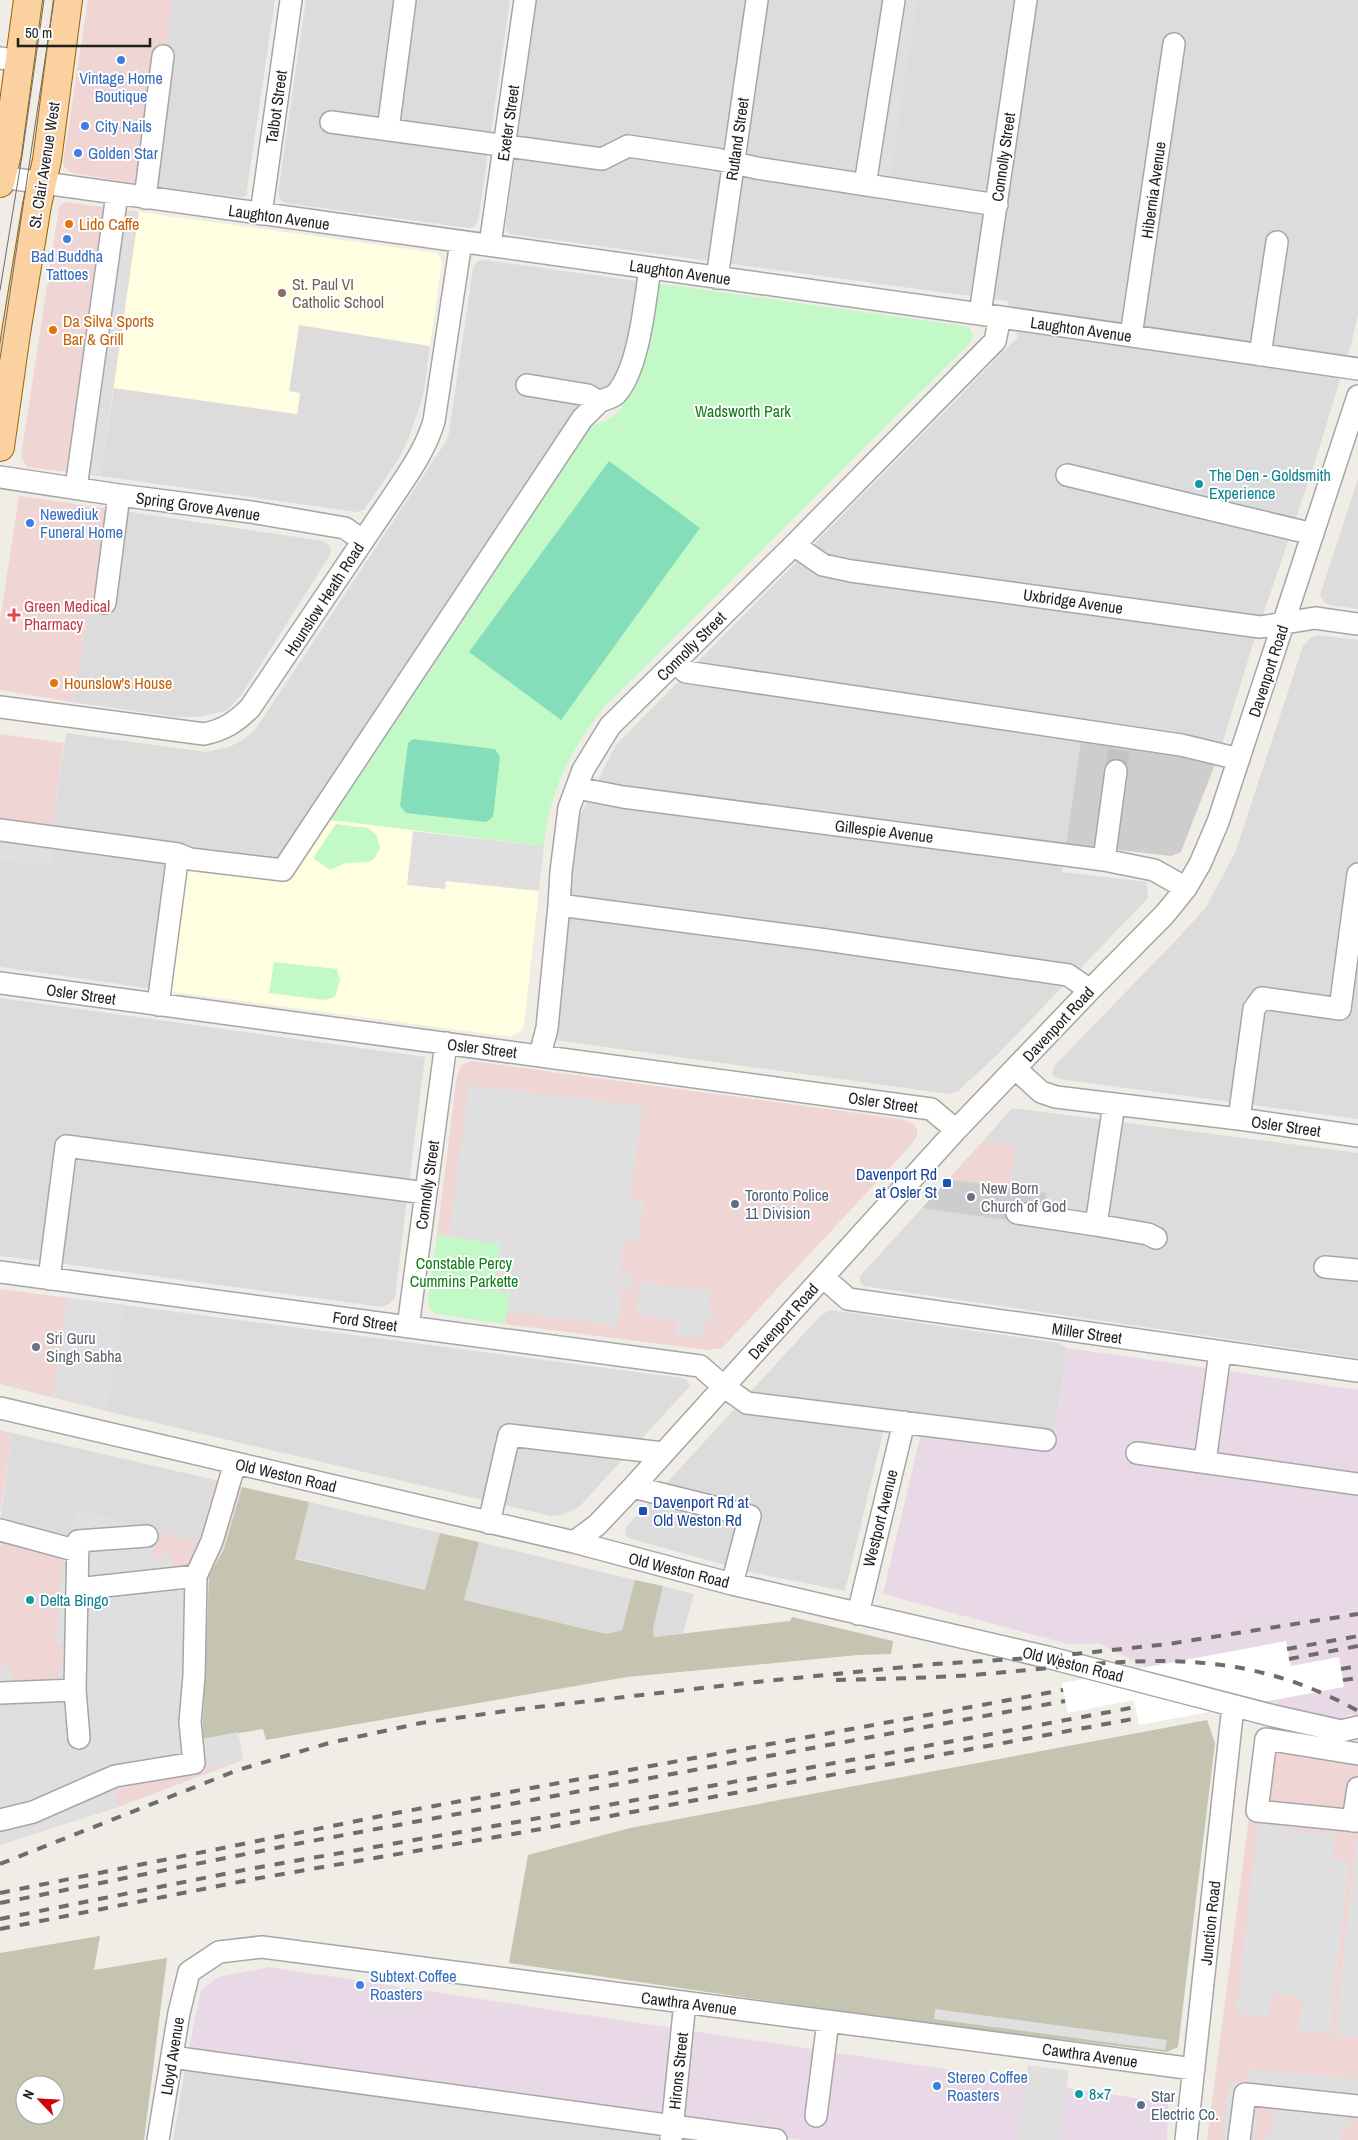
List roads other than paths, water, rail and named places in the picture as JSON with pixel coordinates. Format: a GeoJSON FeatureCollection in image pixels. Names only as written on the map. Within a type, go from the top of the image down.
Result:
{"type":"FeatureCollection","features":[{"type":"Feature","properties":{"kind":"main road"},"geometry":{"type":"LineString","coordinates":[[1,180],[7,154],[10,60],[28,0]]}},
{"type":"Feature","properties":{"kind":"main road","name":"St. Clair Avenue West"},"geometry":{"type":"LineString","coordinates":[[0,448],[16,333],[47,160],[68,0]]}},
{"type":"Feature","properties":{"kind":"street","name":"Talbot Street"},"geometry":{"type":"LineString","coordinates":[[261,214],[291,0]]}},
{"type":"Feature","properties":{"kind":"street"},"geometry":{"type":"LineString","coordinates":[[388,130],[406,0]]}},
{"type":"Feature","properties":{"kind":"street","name":"Exeter Street"},"geometry":{"type":"LineString","coordinates":[[490,245],[525,0]]}},
{"type":"Feature","properties":{"kind":"street","name":"Rutland Street"},"geometry":{"type":"LineString","coordinates":[[717,278],[757,0]]}},
{"type":"Feature","properties":{"kind":"street"},"geometry":{"type":"LineString","coordinates":[[865,185],[894,0]]}},
{"type":"Feature","properties":{"kind":"street","name":"Connolly Street"},"geometry":{"type":"LineString","coordinates":[[540,1054],[546,1028],[559,905],[560,872],[569,808],[583,770],[610,726],[794,545],[995,341],[990,316],[997,205],[1026,0]]}},
{"type":"Feature","properties":{"kind":"street","name":"Hibernia Avenue"},"geometry":{"type":"LineString","coordinates":[[1131,336],[1174,44]]}},
{"type":"Feature","properties":{"kind":"street"},"geometry":{"type":"LineString","coordinates":[[145,198],[163,56]]}},
{"type":"Feature","properties":{"kind":"street"},"geometry":{"type":"LineString","coordinates":[[331,122],[602,159],[628,146],[997,205]]}},
{"type":"Feature","properties":{"kind":"street","name":"Laughton Avenue"},"geometry":{"type":"LineString","coordinates":[[1,180],[42,183],[490,245],[1358,369]]}},
{"type":"Feature","properties":{"kind":"street"},"geometry":{"type":"LineString","coordinates":[[76,488],[116,194]]}},
{"type":"Feature","properties":{"kind":"street","name":"Hounslow Heath Road"},"geometry":{"type":"LineString","coordinates":[[0,708],[204,734],[219,731],[234,724],[250,708],[421,455],[430,436],[434,421],[461,242]]}},
{"type":"Feature","properties":{"kind":"street"},"geometry":{"type":"LineString","coordinates":[[1260,355],[1277,242]]}},
{"type":"Feature","properties":{"kind":"street"},"geometry":{"type":"LineString","coordinates":[[0,830],[178,854],[190,859],[283,870],[582,418],[599,402],[615,395],[628,374],[639,336],[650,268]]}},
{"type":"Feature","properties":{"kind":"street"},"geometry":{"type":"LineString","coordinates":[[527,385],[588,395],[599,402]]}},
{"type":"Feature","properties":{"kind":"street","name":"Davenport Road"},"geometry":{"type":"LineString","coordinates":[[574,1542],[597,1525],[633,1487],[956,1130],[1165,914],[1186,888],[1209,845],[1358,396]]}},
{"type":"Feature","properties":{"kind":"street"},"geometry":{"type":"LineString","coordinates":[[1067,475],[1313,534]]}},
{"type":"Feature","properties":{"kind":"street","name":"Spring Grove Avenue"},"geometry":{"type":"LineString","coordinates":[[0,477],[252,512],[345,528],[363,541]]}},
{"type":"Feature","properties":{"kind":"street"},"geometry":{"type":"LineString","coordinates":[[105,603],[119,495]]}},
{"type":"Feature","properties":{"kind":"street","name":"Uxbridge Avenue"},"geometry":{"type":"LineString","coordinates":[[794,545],[823,565],[851,571],[1260,627],[1315,618],[1358,624]]}},
{"type":"Feature","properties":{"kind":"street"},"geometry":{"type":"LineString","coordinates":[[675,662],[686,672],[1120,740],[1181,745],[1239,758]]}},
{"type":"Feature","properties":{"kind":"street"},"geometry":{"type":"LineString","coordinates":[[1104,860],[1116,771]]}},
{"type":"Feature","properties":{"kind":"street","name":"Gillespie Avenue"},"geometry":{"type":"LineString","coordinates":[[577,788],[623,797],[1104,860],[1154,870],[1186,888]]}},
{"type":"Feature","properties":{"kind":"street"},"geometry":{"type":"LineString","coordinates":[[158,1005],[178,854]]}},
{"type":"Feature","properties":{"kind":"street"},"geometry":{"type":"LineString","coordinates":[[1239,1119],[1254,1008],[1257,1002],[1262,998],[1340,1009],[1358,874]]}},
{"type":"Feature","properties":{"kind":"street"},"geometry":{"type":"LineString","coordinates":[[559,905],[819,939],[1068,975],[1090,990]]}},
{"type":"Feature","properties":{"kind":"street","name":"Osler Street"},"geometry":{"type":"LineString","coordinates":[[0,983],[931,1108],[956,1130]]}},
{"type":"Feature","properties":{"kind":"street","name":"Connolly Street"},"geometry":{"type":"LineString","coordinates":[[408,1327],[446,1044]]}},
{"type":"Feature","properties":{"kind":"street","name":"Osler Street"},"geometry":{"type":"LineString","coordinates":[[1016,1068],[1041,1092],[1056,1097],[1239,1119],[1358,1136]]}},
{"type":"Feature","properties":{"kind":"street"},"geometry":{"type":"LineString","coordinates":[[1096,1225],[1114,1104]]}},
{"type":"Feature","properties":{"kind":"street"},"geometry":{"type":"LineString","coordinates":[[49,1279],[66,1146],[426,1193]]}},
{"type":"Feature","properties":{"kind":"street"},"geometry":{"type":"LineString","coordinates":[[1017,1213],[1148,1234],[1156,1238]]}},
{"type":"Feature","properties":{"kind":"street"},"geometry":{"type":"LineString","coordinates":[[1325,1267],[1358,1270]]}},
{"type":"Feature","properties":{"kind":"street","name":"Ford Street"},"geometry":{"type":"LineString","coordinates":[[0,1272],[700,1366],[747,1403],[1045,1440]]}},
{"type":"Feature","properties":{"kind":"street","name":"Miller Street"},"geometry":{"type":"LineString","coordinates":[[822,1278],[848,1299],[1358,1371]]}},
{"type":"Feature","properties":{"kind":"street"},"geometry":{"type":"LineString","coordinates":[[1205,1462],[1220,1352]]}},
{"type":"Feature","properties":{"kind":"street","name":"Old Weston Road"},"geometry":{"type":"LineString","coordinates":[[0,1408],[574,1542],[732,1584],[1047,1657],[1184,1691],[1233,1706],[1341,1731],[1358,1727]]}},
{"type":"Feature","properties":{"kind":"street","name":"Westport Avenue"},"geometry":{"type":"LineString","coordinates":[[858,1614],[904,1422]]}},
{"type":"Feature","properties":{"kind":"street"},"geometry":{"type":"LineString","coordinates":[[489,1523],[509,1435],[663,1453]]}},
{"type":"Feature","properties":{"kind":"street"},"geometry":{"type":"LineString","coordinates":[[1137,1453],[1358,1484]]}},
{"type":"Feature","properties":{"kind":"street"},"geometry":{"type":"LineString","coordinates":[[0,1820],[33,1812],[115,1776],[194,1763],[190,1722],[194,1676],[196,1576],[212,1541],[235,1463]]}},
{"type":"Feature","properties":{"kind":"street"},"geometry":{"type":"LineString","coordinates":[[633,1487],[750,1516],[732,1584]]}},
{"type":"Feature","properties":{"kind":"street"},"geometry":{"type":"LineString","coordinates":[[0,1530],[78,1551]]}},
{"type":"Feature","properties":{"kind":"street"},"geometry":{"type":"LineString","coordinates":[[78,1738],[74,1690],[78,1541],[147,1536]]}},
{"type":"Feature","properties":{"kind":"street"},"geometry":{"type":"LineString","coordinates":[[77,1589],[196,1576]]}},
{"type":"Feature","properties":{"kind":"street"},"geometry":{"type":"LineString","coordinates":[[0,1694],[74,1690]]}},
{"type":"Feature","properties":{"kind":"street","name":"Junction Road"},"geometry":{"type":"LineString","coordinates":[[1186,2140],[1233,1706]]}},
{"type":"Feature","properties":{"kind":"street"},"geometry":{"type":"LineString","coordinates":[[1358,1754],[1266,1739],[1257,1810],[1356,1821],[1358,1788]]}},
{"type":"Feature","properties":{"kind":"street","name":"Cawthra Avenue"},"geometry":{"type":"LineString","coordinates":[[189,1972],[219,1952],[262,1947],[1194,2069]]}},
{"type":"Feature","properties":{"kind":"street","name":"Lloyd Avenue"},"geometry":{"type":"LineString","coordinates":[[158,2140],[179,2013],[189,1972]]}},
{"type":"Feature","properties":{"kind":"street","name":"Hirons Street"},"geometry":{"type":"LineString","coordinates":[[672,2133],[685,2002]]}},
{"type":"Feature","properties":{"kind":"street"},"geometry":{"type":"LineString","coordinates":[[816,2116],[828,2021]]}},
{"type":"Feature","properties":{"kind":"street"},"geometry":{"type":"LineString","coordinates":[[172,2057],[672,2133],[776,2140]]}},
{"type":"Feature","properties":{"kind":"street"},"geometry":{"type":"LineString","coordinates":[[1239,2140],[1244,2094],[1358,2106]]}},
{"type":"Feature","properties":{"kind":"tunnel"},"geometry":{"type":"LineString","coordinates":[[1116,771],[1120,742]]}},
{"type":"Feature","properties":{"kind":"tram line"},"geometry":{"type":"LineString","coordinates":[[0,290],[22,156],[44,0]]}},
{"type":"Feature","properties":{"kind":"tram line"},"geometry":{"type":"LineString","coordinates":[[0,359],[54,0]]}},
{"type":"Feature","properties":{"kind":"railway"},"geometry":{"type":"LineString","coordinates":[[0,1864],[238,1770],[329,1743],[421,1723],[520,1709],[746,1683],[935,1664],[1047,1657],[1168,1644],[1358,1614]]}},
{"type":"Feature","properties":{"kind":"railway"},"geometry":{"type":"LineString","coordinates":[[1287,1649],[1358,1636]]}},
{"type":"Feature","properties":{"kind":"railway"},"geometry":{"type":"LineString","coordinates":[[1289,1659],[1358,1646]]}},
{"type":"Feature","properties":{"kind":"railway"},"geometry":{"type":"LineString","coordinates":[[836,1680],[955,1676],[1122,1662],[1169,1661],[1215,1664],[1262,1673],[1309,1688],[1358,1711]]}},
{"type":"Feature","properties":{"kind":"railway"},"geometry":{"type":"LineString","coordinates":[[1341,1669],[1358,1666]]}},
{"type":"Feature","properties":{"kind":"railway"},"geometry":{"type":"LineString","coordinates":[[1343,1680],[1358,1678]]}},
{"type":"Feature","properties":{"kind":"railway"},"geometry":{"type":"LineString","coordinates":[[0,1893],[396,1813],[1063,1690]]}},
{"type":"Feature","properties":{"kind":"railway"},"geometry":{"type":"LineString","coordinates":[[0,1903],[301,1843],[1065,1701]]}},
{"type":"Feature","properties":{"kind":"railway"},"geometry":{"type":"LineString","coordinates":[[0,1919],[249,1869],[517,1822],[1136,1707]]}},
{"type":"Feature","properties":{"kind":"railway"},"geometry":{"type":"LineString","coordinates":[[0,1929],[254,1879],[519,1833],[1138,1718]]}},
{"type":"Feature","properties":{"kind":"place","name":"Vintage Home Boutique"},"geometry":{"type":"Point","coordinates":[121,60]}},
{"type":"Feature","properties":{"kind":"place","name":"City Nails"},"geometry":{"type":"Point","coordinates":[85,126]}},
{"type":"Feature","properties":{"kind":"place","name":"Golden Star"},"geometry":{"type":"Point","coordinates":[78,153]}},
{"type":"Feature","properties":{"kind":"place","name":"Lido Caffe"},"geometry":{"type":"Point","coordinates":[69,224]}},
{"type":"Feature","properties":{"kind":"place","name":"Bad Buddha Tattoes"},"geometry":{"type":"Point","coordinates":[67,239]}},
{"type":"Feature","properties":{"kind":"place","name":"St. Paul VI Catholic School"},"geometry":{"type":"Point","coordinates":[282,293]}},
{"type":"Feature","properties":{"kind":"place","name":"Da Silva Sports Bar & Grill"},"geometry":{"type":"Point","coordinates":[53,330]}},
{"type":"Feature","properties":{"kind":"place","name":"The Den - Goldsmith Experience"},"geometry":{"type":"Point","coordinates":[1199,484]}},
{"type":"Feature","properties":{"kind":"place","name":"Newediuk Funeral Home"},"geometry":{"type":"Point","coordinates":[30,523]}},
{"type":"Feature","properties":{"kind":"place","name":"Green Medical Pharmacy"},"geometry":{"type":"Point","coordinates":[14,615]}},
{"type":"Feature","properties":{"kind":"place","name":"Hounslow's House"},"geometry":{"type":"Point","coordinates":[54,683]}},
{"type":"Feature","properties":{"kind":"place","name":"Davenport Rd at Osler St"},"geometry":{"type":"Point","coordinates":[947,1183]}},
{"type":"Feature","properties":{"kind":"place","name":"New Born Church of God"},"geometry":{"type":"Point","coordinates":[971,1197]}},
{"type":"Feature","properties":{"kind":"place","name":"Toronto Police 11 Division"},"geometry":{"type":"Point","coordinates":[735,1204]}},
{"type":"Feature","properties":{"kind":"place","name":"Sri Guru Singh Sabha"},"geometry":{"type":"Point","coordinates":[36,1347]}},
{"type":"Feature","properties":{"kind":"place","name":"Davenport Rd at Old Weston Rd"},"geometry":{"type":"Point","coordinates":[643,1511]}},
{"type":"Feature","properties":{"kind":"place","name":"Delta Bingo"},"geometry":{"type":"Point","coordinates":[30,1600]}},
{"type":"Feature","properties":{"kind":"place","name":"Subtext Coffee Roasters"},"geometry":{"type":"Point","coordinates":[360,1985]}},
{"type":"Feature","properties":{"kind":"place","name":"Stereo Coffee Roasters"},"geometry":{"type":"Point","coordinates":[937,2086]}},
{"type":"Feature","properties":{"kind":"place","name":"8×7"},"geometry":{"type":"Point","coordinates":[1079,2094]}},
{"type":"Feature","properties":{"kind":"place","name":"Star Electric Co."},"geometry":{"type":"Point","coordinates":[1141,2105]}},
{"type":"Feature","properties":{"kind":"park label","name":"Wadsworth Park"},"geometry":{"type":"Point","coordinates":[743,411]}},
{"type":"Feature","properties":{"kind":"park label","name":"Constable Percy Cummins Parkette"},"geometry":{"type":"Point","coordinates":[464,1272]}}]}
